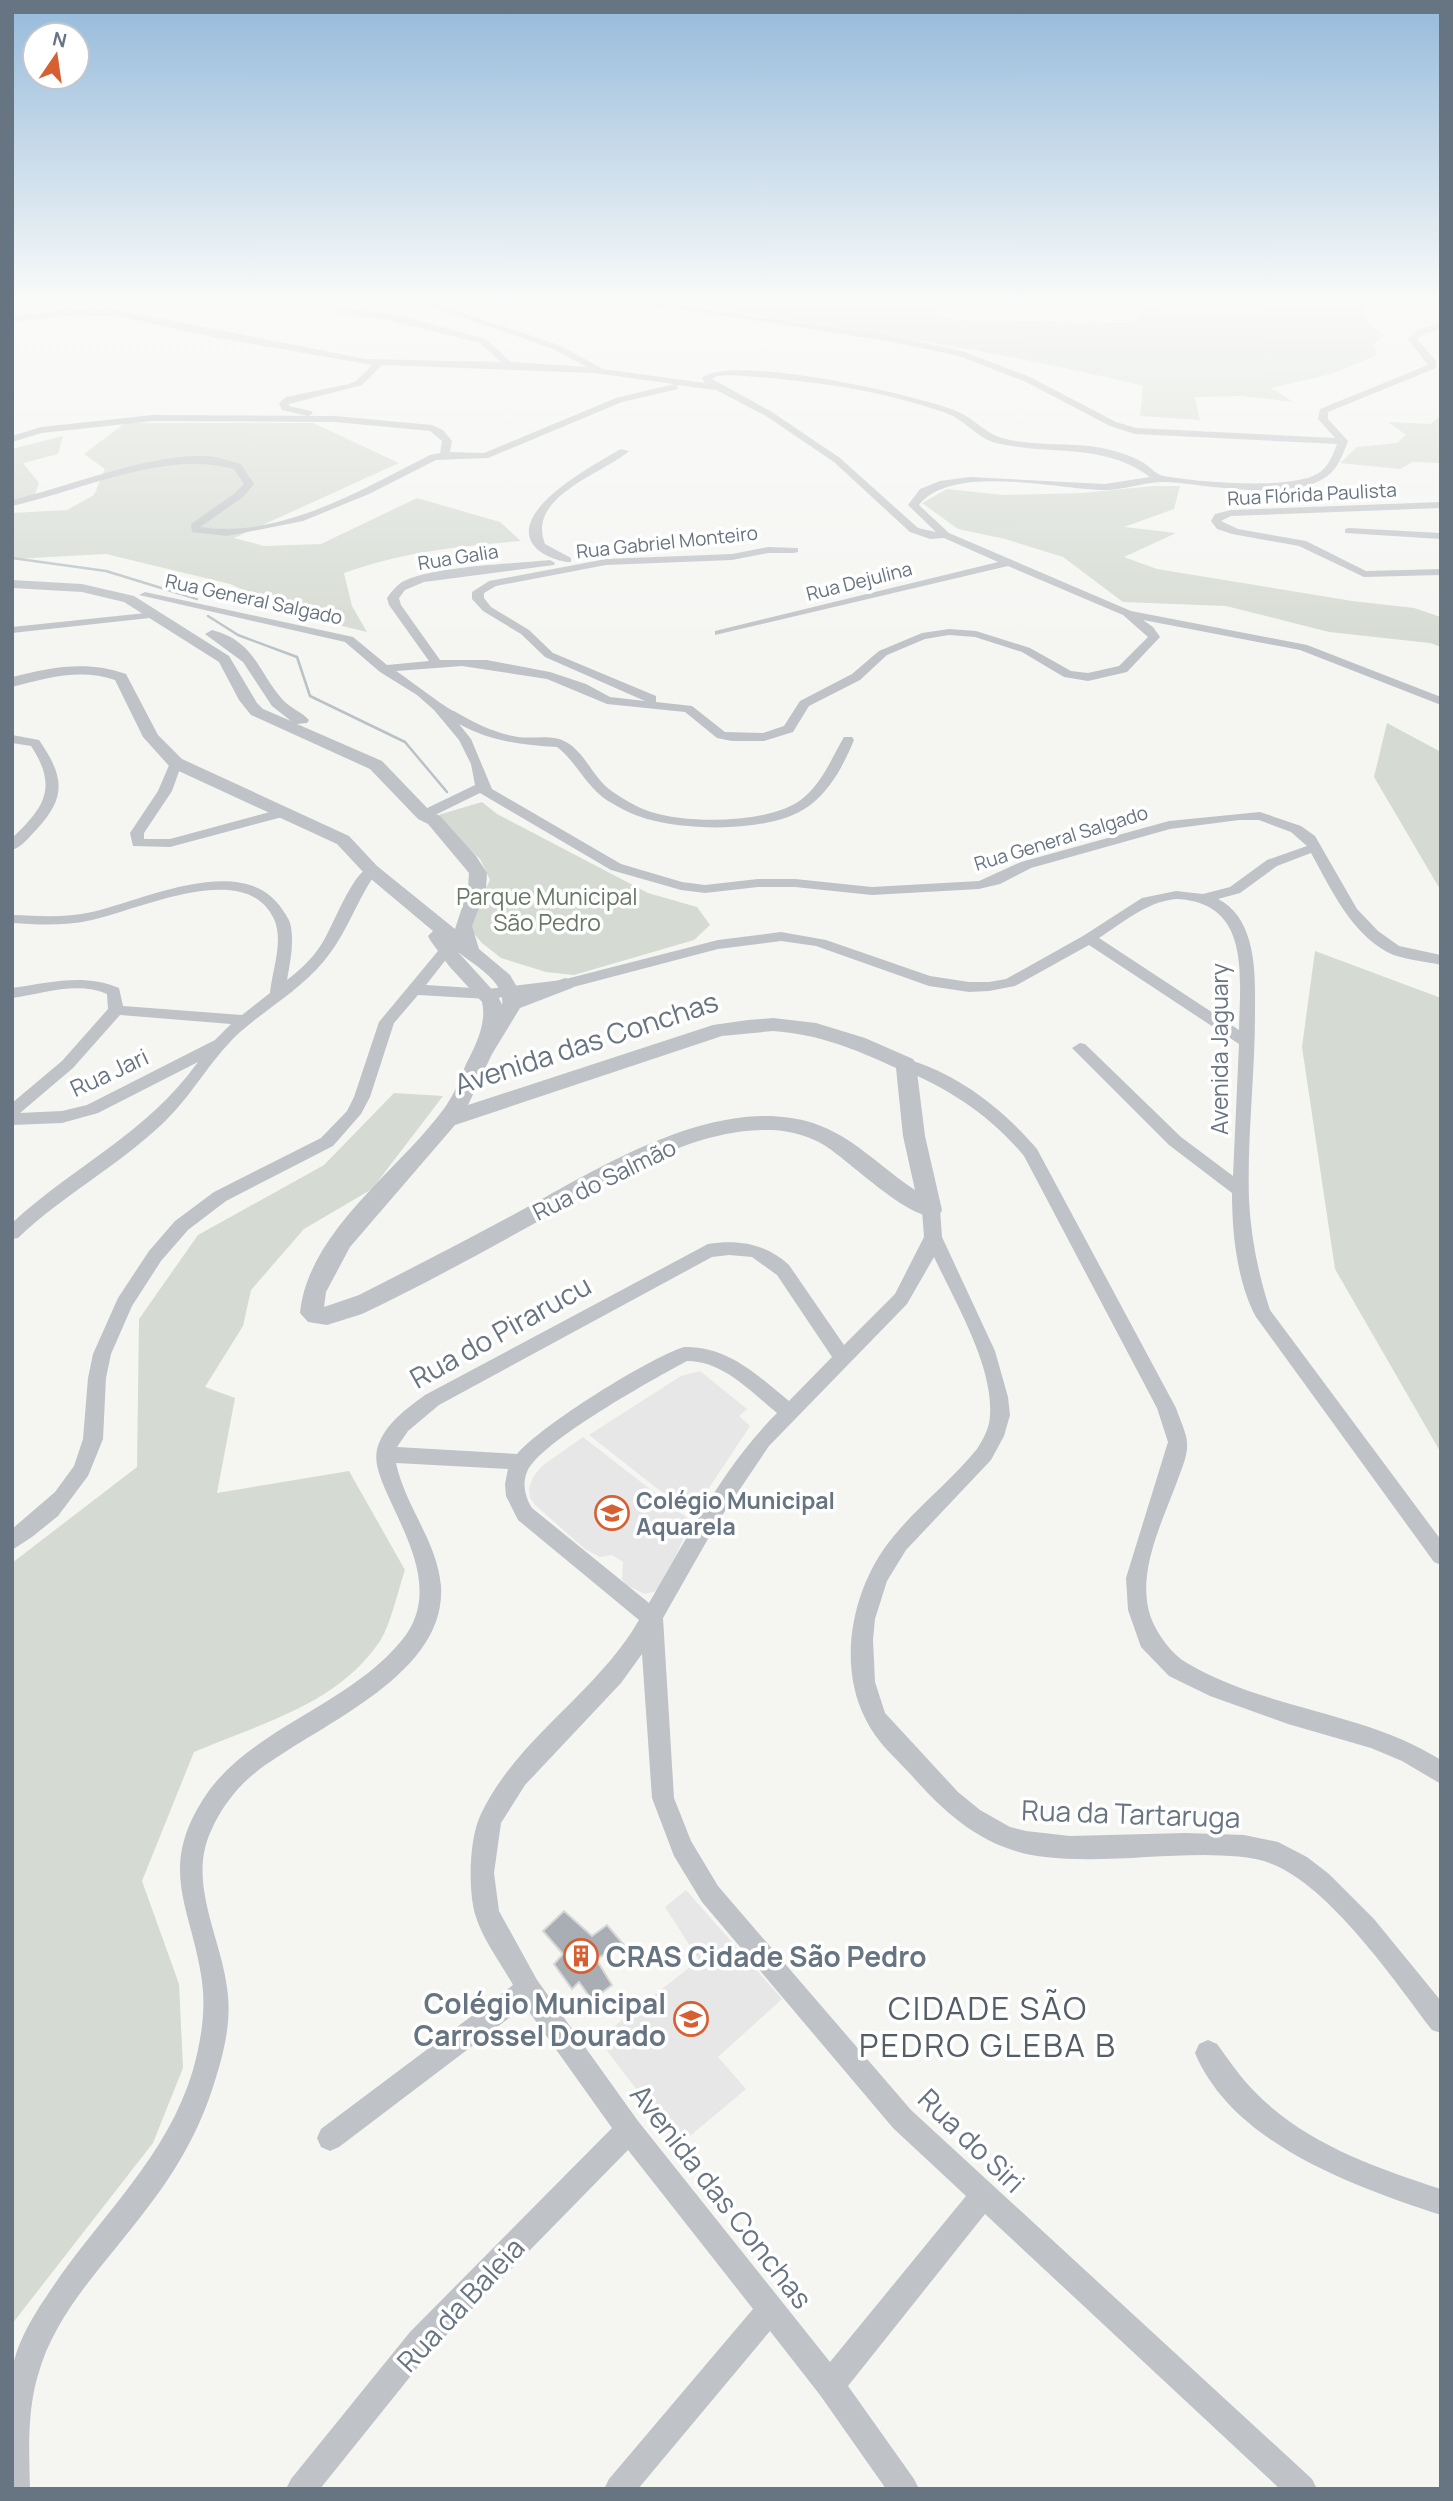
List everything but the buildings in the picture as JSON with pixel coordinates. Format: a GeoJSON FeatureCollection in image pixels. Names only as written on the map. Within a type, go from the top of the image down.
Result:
{"type":"FeatureCollection","features":[{"type":"Feature","properties":{"kind":"street"},"geometry":{"type":"LineString","coordinates":[[12,439],[41,429],[136,420]]}},
{"type":"Feature","properties":{"kind":"street"},"geometry":{"type":"LineString","coordinates":[[334,420],[432,428],[440,432],[447,441],[445,455]]}},
{"type":"Feature","properties":{"kind":"street"},"geometry":{"type":"LineString","coordinates":[[12,503],[159,463],[215,460],[236,466],[247,475],[249,484],[239,495],[195,526],[196,530],[227,533],[273,526],[337,505],[433,457],[485,456],[572,420]]}},
{"type":"Feature","properties":{"kind":"street"},"geometry":{"type":"LineString","coordinates":[[777,420],[836,460],[914,530],[930,536],[945,535]]}},
{"type":"Feature","properties":{"kind":"street"},"geometry":{"type":"LineString","coordinates":[[964,420],[999,440],[1117,453],[1144,466],[1159,479]]}},
{"type":"Feature","properties":{"kind":"street"},"geometry":{"type":"LineString","coordinates":[[1103,420],[1135,431],[1343,441]]}},
{"type":"Feature","properties":{"kind":"street"},"geometry":{"type":"LineString","coordinates":[[1324,420],[1343,441]]}},
{"type":"Feature","properties":{"kind":"street"},"geometry":{"type":"LineString","coordinates":[[384,669],[462,662],[497,666],[572,683],[607,700],[665,705],[693,711],[721,735],[748,737],[775,735],[789,729],[804,704],[856,677],[883,653],[922,636],[949,632],[976,634],[1026,650],[1068,674],[1100,676],[1129,665],[1153,637],[1149,629],[1127,614],[945,535],[913,505],[917,495],[935,485],[992,480],[1107,487],[1159,479],[1300,484],[1322,476],[1339,455],[1343,441]]}},
{"type":"Feature","properties":{"kind":"street"},"geometry":{"type":"LineString","coordinates":[[587,566],[550,553],[540,546],[535,531],[539,517],[569,485],[624,451]]}},
{"type":"Feature","properties":{"kind":"street","name":"Rua Flórida Paulista"},"geometry":{"type":"LineString","coordinates":[[1441,505],[1231,513],[1219,516],[1216,521],[1222,527],[1236,532],[1302,543],[1364,574],[1441,572]]}},
{"type":"Feature","properties":{"kind":"street"},"geometry":{"type":"LineString","coordinates":[[1349,531],[1441,536]]}},
{"type":"Feature","properties":{"kind":"street","name":"Rua Gabriel Monteiro"},"geometry":{"type":"LineString","coordinates":[[665,705],[549,655],[525,632],[488,609],[477,596],[481,589],[493,583],[626,560],[733,557],[768,550],[794,550]]}},
{"type":"Feature","properties":{"kind":"street","name":"Rua Galia"},"geometry":{"type":"LineString","coordinates":[[437,665],[395,605],[393,598],[400,588],[440,575],[573,562]]}},
{"type":"Feature","properties":{"kind":"street","name":"Rua Dejulina"},"geometry":{"type":"LineString","coordinates":[[719,633],[1007,563]]}},
{"type":"Feature","properties":{"kind":"street"},"geometry":{"type":"LineString","coordinates":[[12,575],[112,584],[145,595],[241,653],[251,662],[264,688],[292,723]]}},
{"type":"Feature","properties":{"kind":"street"},"geometry":{"type":"LineString","coordinates":[[46,585],[62,578]]}},
{"type":"Feature","properties":{"kind":"street"},"geometry":{"type":"LineString","coordinates":[[12,584],[102,591],[129,599],[155,615],[224,659],[232,667],[248,704],[267,718],[292,723],[376,765],[431,815],[478,873],[477,889],[463,926],[458,949],[398,1006],[387,1022],[362,1097],[353,1114],[327,1142],[253,1176],[182,1224],[150,1262],[117,1318],[105,1347],[98,1369],[92,1440],[85,1462],[67,1492],[43,1518],[12,1541]]}},
{"type":"Feature","properties":{"kind":"street","name":"Rua General Salgado"},"geometry":{"type":"LineString","coordinates":[[145,595],[341,636],[360,646],[384,669],[421,692],[438,707],[465,739],[477,764],[482,787],[500,802],[615,867],[681,886],[705,889],[758,883],[795,883],[872,891],[979,885],[995,881],[1026,865],[1169,825],[1260,816],[1304,834],[1316,847],[1338,890],[1373,934],[1394,950],[1441,960]]}},
{"type":"Feature","properties":{"kind":"street"},"geometry":{"type":"LineString","coordinates":[[1127,614],[1303,647],[1441,701]]}},
{"type":"Feature","properties":{"kind":"street"},"geometry":{"type":"LineString","coordinates":[[12,630],[155,615]]}},
{"type":"Feature","properties":{"kind":"street"},"geometry":{"type":"LineString","coordinates":[[12,682],[43,675],[108,670],[121,677],[151,737],[176,763],[343,841],[371,870],[426,913],[458,949],[493,1007],[486,1045]]}},
{"type":"Feature","properties":{"kind":"street"},"geometry":{"type":"LineString","coordinates":[[438,707],[485,733],[519,741],[560,743],[608,796],[651,816],[696,823],[756,818],[797,808],[828,778],[848,740]]}},
{"type":"Feature","properties":{"kind":"street"},"geometry":{"type":"LineString","coordinates":[[12,739],[35,743],[46,758],[54,789],[53,798],[44,816],[12,846]]}},
{"type":"Feature","properties":{"kind":"street"},"geometry":{"type":"LineString","coordinates":[[176,763],[165,791],[137,832],[138,843],[170,843],[285,812]]}},
{"type":"Feature","properties":{"kind":"street"},"geometry":{"type":"LineString","coordinates":[[431,815],[482,787]]}},
{"type":"Feature","properties":{"kind":"street"},"geometry":{"type":"LineString","coordinates":[[414,990],[448,989],[487,994],[565,984],[719,945],[771,937],[825,944],[935,983],[980,988],[1010,983],[1089,939],[1146,901],[1160,897],[1206,898],[1235,890],[1272,863],[1316,847]]}},
{"type":"Feature","properties":{"kind":"street"},"geometry":{"type":"LineString","coordinates":[[12,1233],[61,1191],[141,1133],[169,1109],[193,1082],[220,1044],[323,953],[358,886],[371,870]]}},
{"type":"Feature","properties":{"kind":"street"},"geometry":{"type":"LineString","coordinates":[[12,919],[63,921],[201,886],[250,890],[275,907],[283,922],[283,954],[277,993]]}},
{"type":"Feature","properties":{"kind":"street"},"geometry":{"type":"LineString","coordinates":[[406,896],[427,926],[509,991],[590,978]]}},
{"type":"Feature","properties":{"kind":"street"},"geometry":{"type":"LineString","coordinates":[[426,913],[440,916],[460,912],[473,898]]}},
{"type":"Feature","properties":{"kind":"street","name":"Avenida Jaguary"},"geometry":{"type":"LineString","coordinates":[[1206,898],[1231,916],[1240,934],[1245,956],[1248,1043],[1240,1190],[1254,1292],[1262,1312],[1441,1556]]}},
{"type":"Feature","properties":{"kind":"street"},"geometry":{"type":"LineString","coordinates":[[458,949],[460,912]]}},
{"type":"Feature","properties":{"kind":"street"},"geometry":{"type":"LineString","coordinates":[[1089,939],[1248,1043]]}},
{"type":"Feature","properties":{"kind":"street"},"geometry":{"type":"LineString","coordinates":[[12,993],[73,984],[99,984],[114,991],[116,1010],[75,1058],[12,1111]]}},
{"type":"Feature","properties":{"kind":"street"},"geometry":{"type":"LineString","coordinates":[[449,1119],[509,991]]}},
{"type":"Feature","properties":{"kind":"street"},"geometry":{"type":"LineString","coordinates":[[116,1010],[247,1020]]}},
{"type":"Feature","properties":{"kind":"street","name":"Avenida das Conchas"},"geometry":{"type":"LineString","coordinates":[[449,1119],[700,1035],[750,1025],[803,1025],[857,1042],[906,1064],[914,1136],[931,1210],[933,1237],[925,1259],[901,1299],[762,1440],[726,1490],[653,1619],[613,1676],[517,1777],[490,1820],[482,1873],[487,1914],[528,1989],[629,2130],[830,2385],[904,2489]]}},
{"type":"Feature","properties":{"kind":"street","name":"Rua Jari"},"geometry":{"type":"LineString","coordinates":[[12,1119],[62,1116],[92,1110],[220,1044]]}},
{"type":"Feature","properties":{"kind":"street"},"geometry":{"type":"LineString","coordinates":[[1080,1048],[1175,1141],[1240,1190]]}},
{"type":"Feature","properties":{"kind":"street"},"geometry":{"type":"LineString","coordinates":[[906,1064],[948,1082],[985,1106],[1031,1153],[1166,1408],[1178,1442],[1174,1462],[1136,1577],[1138,1610],[1149,1640],[1177,1669],[1199,1680],[1287,1714],[1397,1748],[1441,1773]]}},
{"type":"Feature","properties":{"kind":"street","name":"Rua do Salmão"},"geometry":{"type":"LineString","coordinates":[[449,1119],[419,1149],[340,1243],[320,1272],[311,1304],[312,1313],[316,1316],[350,1308],[475,1246],[629,1162],[683,1140],[729,1127],[793,1125],[819,1134],[834,1141],[894,1187],[931,1210]]}},
{"type":"Feature","properties":{"kind":"street","name":"Rua da Tartaruga"},"geometry":{"type":"LineString","coordinates":[[933,1237],[990,1366],[999,1391],[1000,1415],[994,1438],[984,1457],[897,1546],[871,1598],[863,1624],[862,1662],[869,1703],[878,1721],[936,1788],[968,1815],[1009,1839],[1066,1846],[1226,1844],[1279,1854],[1303,1867],[1324,1887],[1384,1950],[1441,2021]]}},
{"type":"Feature","properties":{"kind":"street","name":"Rua do Pirarucu"},"geometry":{"type":"LineString","coordinates":[[386,1454],[389,1444],[404,1422],[432,1400],[708,1251],[742,1248],[761,1252],[772,1259],[783,1270],[842,1358]]}},
{"type":"Feature","properties":{"kind":"street"},"geometry":{"type":"LineString","coordinates":[[653,1619],[525,1514],[516,1501],[516,1475],[521,1462],[530,1450],[552,1435],[684,1354],[703,1354],[725,1363],[789,1412]]}},
{"type":"Feature","properties":{"kind":"street"},"geometry":{"type":"LineString","coordinates":[[15,2489],[14,2425],[24,2372],[38,2340],[63,2296],[172,2152],[202,2082],[214,2039],[216,1997],[207,1939],[190,1880],[191,1857],[200,1831],[214,1803],[235,1776],[381,1676],[408,1650],[423,1626],[431,1602],[431,1571],[386,1468],[386,1454],[521,1462]]}},
{"type":"Feature","properties":{"kind":"street","name":"Rua do Siri"},"geometry":{"type":"LineString","coordinates":[[653,1619],[653,1661],[663,1798],[682,1848],[710,1894],[902,2119],[1302,2489]]}},
{"type":"Feature","properties":{"kind":"street"},"geometry":{"type":"LineString","coordinates":[[330,2138],[528,1989]]}},
{"type":"Feature","properties":{"kind":"street"},"geometry":{"type":"LineString","coordinates":[[1208,2053],[1246,2102],[1288,2135],[1362,2174],[1441,2202]]}},
{"type":"Feature","properties":{"kind":"street","name":"Rua da Baleia"},"geometry":{"type":"LineString","coordinates":[[301,2489],[419,2342],[629,2130]]}},
{"type":"Feature","properties":{"kind":"street"},"geometry":{"type":"LineString","coordinates":[[830,2385],[984,2196]]}},
{"type":"Feature","properties":{"kind":"street"},"geometry":{"type":"LineString","coordinates":[[619,2489],[769,2311]]}},
{"type":"Feature","properties":{"kind":"shaded area"},"geometry":{"type":"Polygon","coordinates":[[[700,1371],[747,1409],[739,1416],[750,1426],[691,1515],[589,1435],[681,1376],[700,1371]]]}},
{"type":"Feature","properties":{"kind":"shaded area","name":"Colégio Municipal Aquarela"},"geometry":{"type":"Polygon","coordinates":[[[583,1437],[691,1521],[661,1590],[645,1594],[626,1585],[622,1579],[623,1562],[612,1555],[600,1557],[585,1549],[530,1498],[529,1488],[533,1477],[542,1466],[583,1437]]]}},
{"type":"Feature","properties":{"kind":"shaded area","name":"Colégio Municipal Carrossel Dourado"},"geometry":{"type":"Polygon","coordinates":[[[686,1890],[782,1999],[718,2057],[746,2089],[679,2145],[598,2039],[699,1960],[665,1907],[686,1890]]]}},
{"type":"Feature","properties":{"kind":"green space"},"geometry":{"type":"Polygon","coordinates":[[[1441,420],[1441,463],[1413,462],[1400,469],[1340,463],[1357,447],[1397,443],[1406,435],[1388,422],[1430,424],[1441,420]]]}},
{"type":"Feature","properties":{"kind":"green space"},"geometry":{"type":"Polygon","coordinates":[[[125,423],[313,423],[399,463],[234,538],[264,546],[321,544],[417,498],[500,522],[521,541],[431,551],[344,573],[352,606],[367,632],[305,617],[230,584],[106,554],[12,559],[12,513],[67,510],[94,495],[105,469],[84,454],[125,423]]]}},
{"type":"Feature","properties":{"kind":"green space"},"geometry":{"type":"Polygon","coordinates":[[[63,436],[58,454],[23,463],[39,483],[34,497],[12,500],[12,449],[63,436]]]}},
{"type":"Feature","properties":{"kind":"green space"},"geometry":{"type":"Polygon","coordinates":[[[1180,486],[1174,509],[1124,527],[1176,533],[1124,557],[1157,569],[1352,601],[1414,608],[1441,617],[1441,647],[1430,643],[1329,632],[1226,606],[1123,602],[1063,557],[1005,539],[958,529],[922,503],[947,489],[1003,495],[1082,493],[1180,486]]]}},
{"type":"Feature","properties":{"kind":"green space"},"geometry":{"type":"Polygon","coordinates":[[[1387,723],[1441,752],[1441,891],[1374,777],[1387,723]]]}},
{"type":"Feature","properties":{"kind":"green space","name":"Parque Municipal São Pedro"},"geometry":{"type":"Polygon","coordinates":[[[482,802],[497,814],[648,893],[697,907],[710,925],[694,940],[574,975],[546,972],[501,958],[471,930],[472,916],[490,880],[480,859],[435,816],[482,802]]]}},
{"type":"Feature","properties":{"kind":"green space"},"geometry":{"type":"Polygon","coordinates":[[[1315,951],[1441,998],[1441,1453],[1335,1269],[1302,1047],[1315,951]]]}},
{"type":"Feature","properties":{"kind":"green space"},"geometry":{"type":"Polygon","coordinates":[[[394,1093],[443,1096],[372,1189],[304,1229],[251,1290],[243,1326],[205,1387],[235,1398],[217,1493],[349,1471],[405,1570],[394,1607],[380,1641],[362,1663],[320,1697],[271,1721],[194,1752],[142,1881],[179,1984],[183,2068],[153,2143],[12,2324],[12,1563],[137,1467],[139,1319],[198,1235],[324,1165],[394,1093]]]}},
{"type":"Feature","properties":{"kind":"waterway"},"geometry":{"type":"LineString","coordinates":[[12,558],[106,571],[197,599]]}},
{"type":"Feature","properties":{"kind":"waterway"},"geometry":{"type":"LineString","coordinates":[[208,616],[238,635],[297,657],[310,696],[405,742],[447,792]]}},
{"type":"Feature","properties":{"kind":"place","name":"Colégio Municipal Aquarela"},"geometry":{"type":"Point","coordinates":[612,1513]}},
{"type":"Feature","properties":{"kind":"place","name":"CRAS Cidade São Pedro"},"geometry":{"type":"Point","coordinates":[581,1956]}},
{"type":"Feature","properties":{"kind":"place","name":"Colégio Municipal Carrossel Dourado"},"geometry":{"type":"Point","coordinates":[691,2019]}},
{"type":"Feature","properties":{"kind":"district","name":"CIDADE SÃO PEDRO GLEBA B"},"geometry":{"type":"Point","coordinates":[988,2026]}}]}
